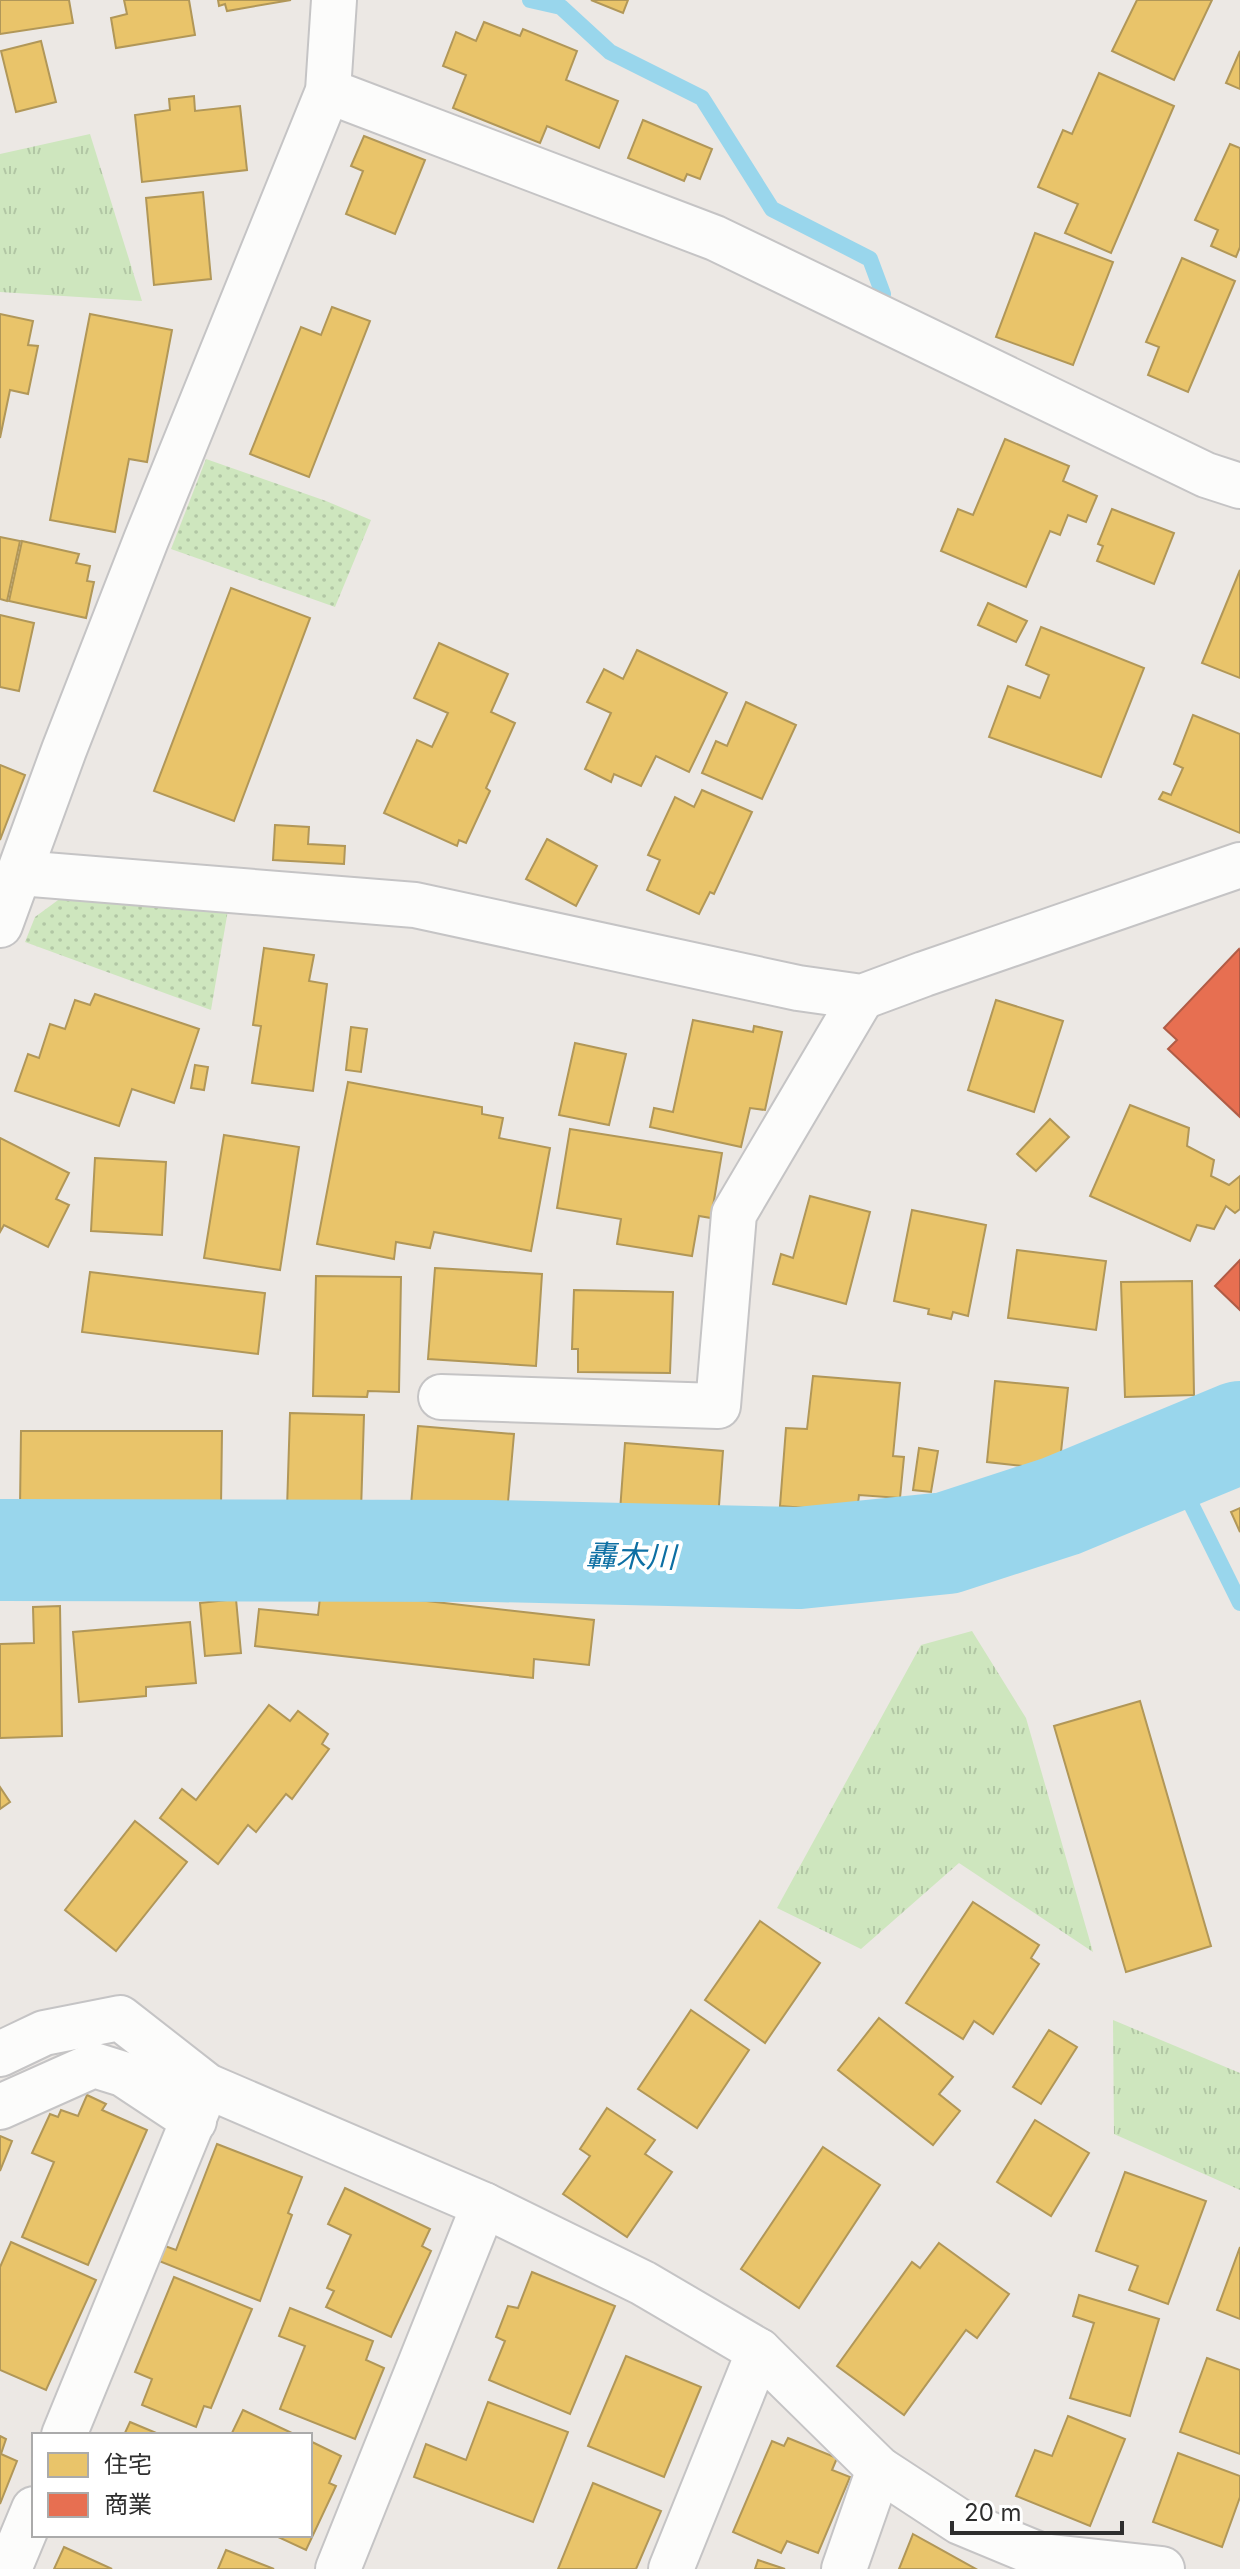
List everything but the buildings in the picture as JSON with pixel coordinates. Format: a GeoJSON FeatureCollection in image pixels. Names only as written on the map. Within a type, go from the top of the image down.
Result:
{"type":"FeatureCollection","features":[{"type":"Feature","properties":{"kind":"street"},"geometry":{"type":"LineString","coordinates":[[0,925],[146,540],[328,91],[334,0]]}},
{"type":"Feature","properties":{"kind":"street"},"geometry":{"type":"LineString","coordinates":[[328,91],[715,238],[1206,475],[1240,486]]}},
{"type":"Feature","properties":{"kind":"street"},"geometry":{"type":"LineString","coordinates":[[20,873],[415,905],[798,988],[862,997],[1240,865]]}},
{"type":"Feature","properties":{"kind":"street"},"geometry":{"type":"LineString","coordinates":[[441,1397],[718,1406],[734,1214],[862,997]]}},
{"type":"Feature","properties":{"kind":"street"},"geometry":{"type":"LineString","coordinates":[[0,2054],[44,2033],[120,2018],[200,2103]]}},
{"type":"Feature","properties":{"kind":"street"},"geometry":{"type":"LineString","coordinates":[[0,2107],[94,2065],[484,2205],[643,2283],[759,2351],[879,2469],[960,2522],[1042,2556],[1162,2569]]}},
{"type":"Feature","properties":{"kind":"street"},"geometry":{"type":"LineString","coordinates":[[65,2433],[200,2103]]}},
{"type":"Feature","properties":{"kind":"street"},"geometry":{"type":"LineString","coordinates":[[338,2569],[484,2205]]}},
{"type":"Feature","properties":{"kind":"street"},"geometry":{"type":"LineString","coordinates":[[671,2569],[759,2351]]}},
{"type":"Feature","properties":{"kind":"street"},"geometry":{"type":"LineString","coordinates":[[844,2569],[879,2469]]}},
{"type":"Feature","properties":{"kind":"street"},"geometry":{"type":"LineString","coordinates":[[9,2569],[32,2514]]}},
{"type":"Feature","properties":{"kind":"green space"},"geometry":{"type":"Polygon","coordinates":[[[90,134],[142,301],[0,292],[0,154],[90,134]]]}},
{"type":"Feature","properties":{"kind":"green space"},"geometry":{"type":"Polygon","coordinates":[[[206,459],[371,520],[335,607],[171,549],[206,459]]]}},
{"type":"Feature","properties":{"kind":"green space"},"geometry":{"type":"Polygon","coordinates":[[[65,895],[228,910],[211,1010],[25,942],[35,917],[65,895]]]}},
{"type":"Feature","properties":{"kind":"green space"},"geometry":{"type":"Polygon","coordinates":[[[972,1631],[1026,1718],[1093,1952],[959,1863],[861,1949],[777,1908],[921,1645],[972,1631]]]}},
{"type":"Feature","properties":{"kind":"green space"},"geometry":{"type":"Polygon","coordinates":[[[1113,2020],[1240,2073],[1240,2190],[1114,2134],[1113,2020]]]}},
{"type":"Feature","properties":{"kind":"waterway"},"geometry":{"type":"LineString","coordinates":[[530,0],[561,7],[610,52],[702,98],[772,209],[870,259],[883,294]]}},
{"type":"Feature","properties":{"kind":"waterway","name":"轟木川"},"geometry":{"type":"LineString","coordinates":[[0,1550],[492,1551],[799,1558],[947,1543],[1061,1506],[1240,1432]]}},
{"type":"Feature","properties":{"kind":"waterway"},"geometry":{"type":"LineString","coordinates":[[1190,1502],[1240,1603]]}}]}
